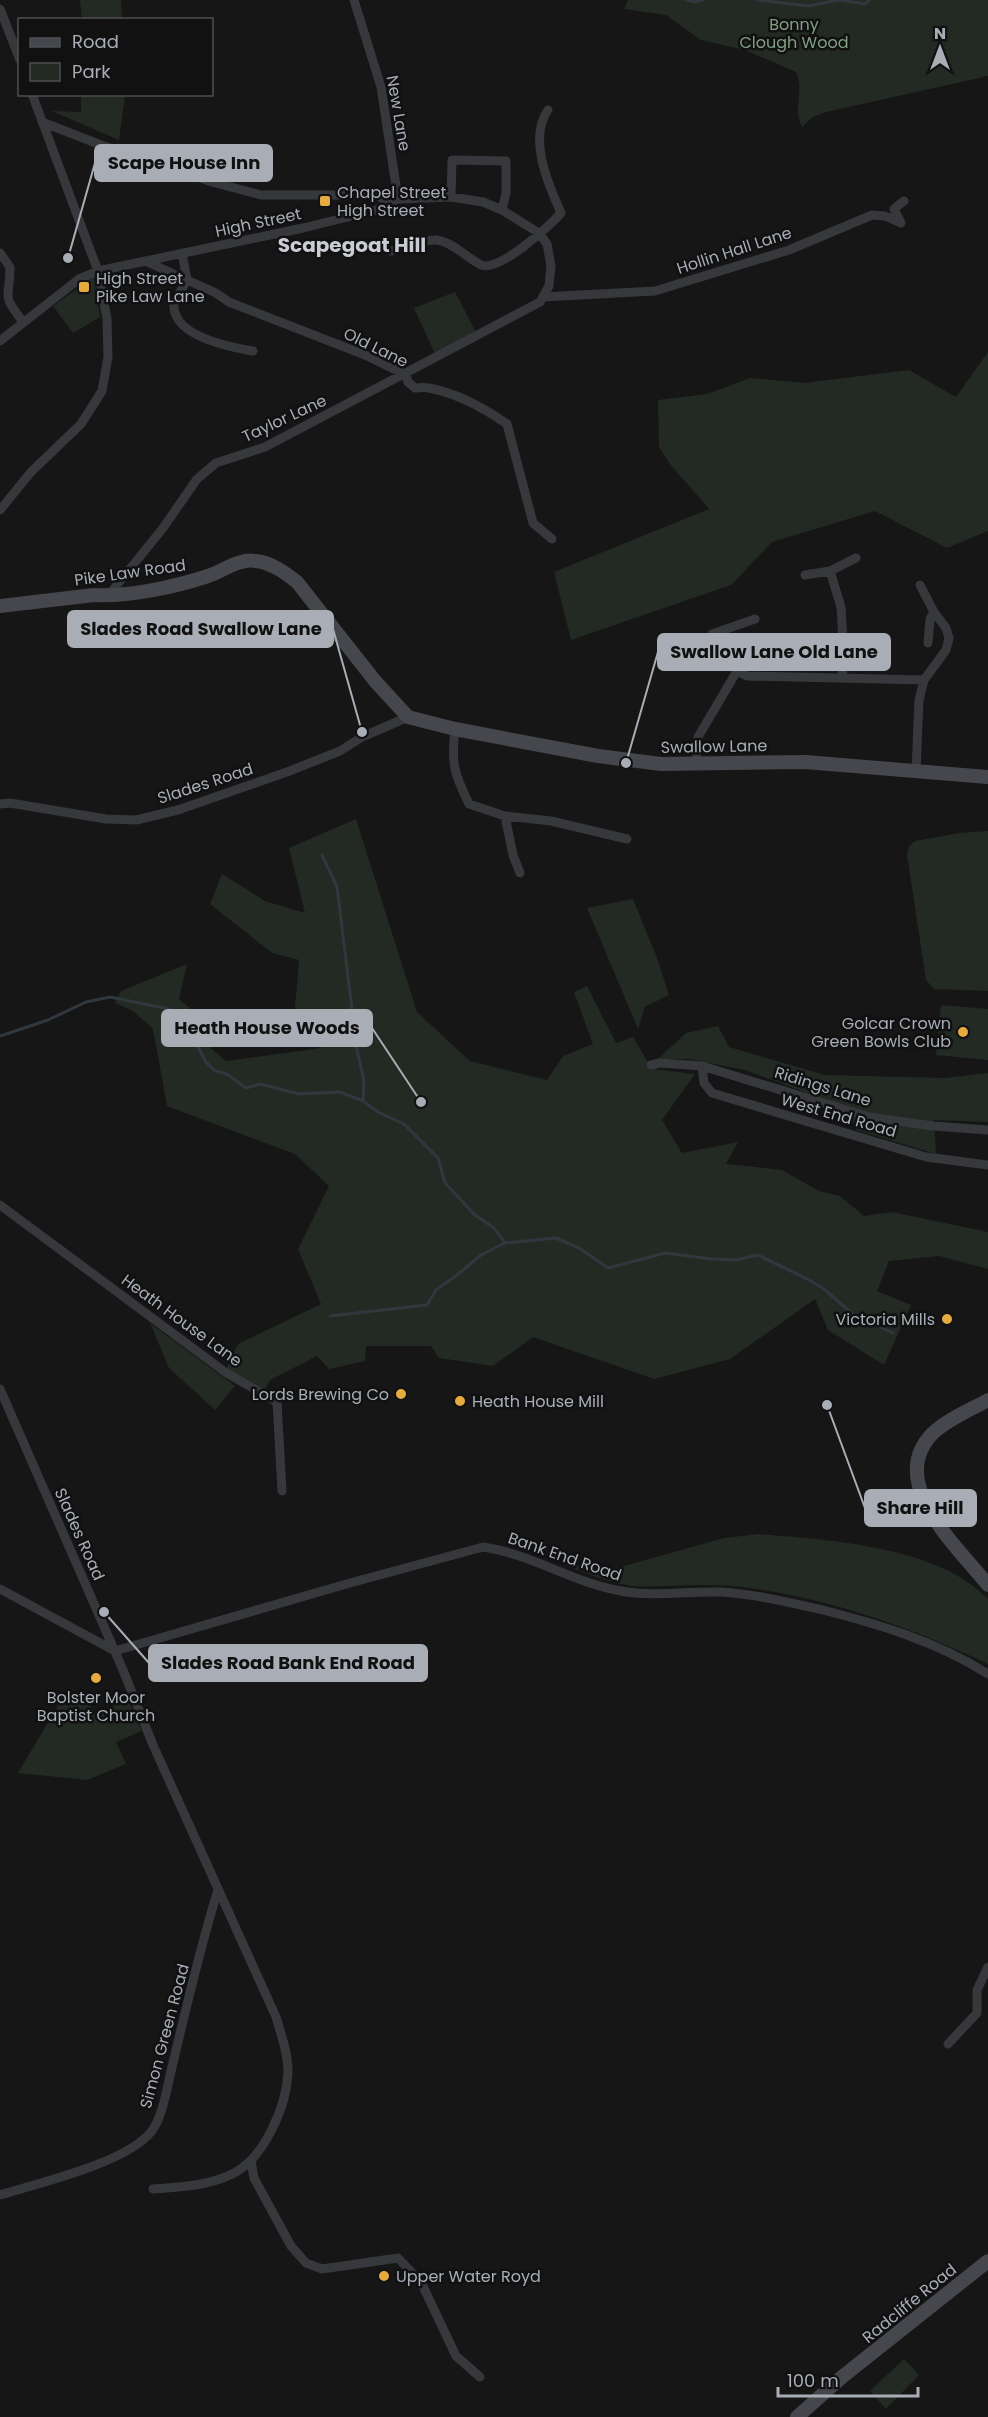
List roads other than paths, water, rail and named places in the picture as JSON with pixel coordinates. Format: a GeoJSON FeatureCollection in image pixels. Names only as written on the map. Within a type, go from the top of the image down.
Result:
{"type":"FeatureCollection","features":[{"type":"Feature","properties":{"kind":"street","name":"New Lane"},"geometry":{"type":"LineString","coordinates":[[354,0],[381,87],[393,201]]}},
{"type":"Feature","properties":{"kind":"street"},"geometry":{"type":"LineString","coordinates":[[0,9],[18,55]]}},
{"type":"Feature","properties":{"kind":"street"},"geometry":{"type":"LineString","coordinates":[[0,510],[31,472],[81,424],[102,391],[108,357],[107,320],[98,271],[33,96]]}},
{"type":"Feature","properties":{"kind":"street"},"geometry":{"type":"LineString","coordinates":[[391,251],[435,240],[448,244],[482,265],[490,267],[514,254],[539,233],[561,213],[541,151],[542,118],[548,110]]}},
{"type":"Feature","properties":{"kind":"street"},"geometry":{"type":"LineString","coordinates":[[42,122],[190,175],[261,195],[377,195],[393,201]]}},
{"type":"Feature","properties":{"kind":"street"},"geometry":{"type":"LineString","coordinates":[[451,197],[452,160],[506,161],[506,193],[502,210]]}},
{"type":"Feature","properties":{"kind":"street","name":"High Street"},"geometry":{"type":"LineString","coordinates":[[0,341],[79,279],[98,271],[324,223],[376,210],[393,201],[451,197],[483,202],[502,210],[539,233]]}},
{"type":"Feature","properties":{"kind":"street","name":"Hollin Hall Lane"},"geometry":{"type":"LineString","coordinates":[[543,297],[655,291],[789,250],[872,215],[885,216],[901,223],[894,209],[904,201]]}},
{"type":"Feature","properties":{"kind":"street"},"geometry":{"type":"LineString","coordinates":[[539,233],[547,244],[551,266],[549,286],[543,297]]}},
{"type":"Feature","properties":{"kind":"street"},"geometry":{"type":"LineString","coordinates":[[0,253],[9,267],[5,296],[7,304],[23,322]]}},
{"type":"Feature","properties":{"kind":"street"},"geometry":{"type":"LineString","coordinates":[[182,253],[187,280],[174,303],[176,316],[196,336],[225,346],[253,351]]}},
{"type":"Feature","properties":{"kind":"street","name":"Old Lane"},"geometry":{"type":"LineString","coordinates":[[145,261],[229,302],[365,355],[406,375],[408,382],[415,388],[429,387],[488,411],[507,424],[533,523],[552,539]]}},
{"type":"Feature","properties":{"kind":"street","name":"Taylor Lane"},"geometry":{"type":"LineString","coordinates":[[108,596],[163,528],[197,479],[216,463],[266,447],[406,375],[540,302],[543,297]]}},
{"type":"Feature","properties":{"kind":"street"},"geometry":{"type":"LineString","coordinates":[[805,575],[830,571],[856,558]]}},
{"type":"Feature","properties":{"kind":"street","name":"Pike Law Road"},"geometry":{"type":"LineString","coordinates":[[0,606],[94,595],[108,596],[180,584],[209,576],[245,561],[255,560],[280,569],[297,582],[375,681],[408,717]]}},
{"type":"Feature","properties":{"kind":"street"},"geometry":{"type":"LineString","coordinates":[[830,571],[842,607],[844,658],[842,677]]}},
{"type":"Feature","properties":{"kind":"street"},"geometry":{"type":"LineString","coordinates":[[916,771],[919,700],[924,680],[946,650],[949,638],[946,628],[934,612],[920,585]]}},
{"type":"Feature","properties":{"kind":"street"},"geometry":{"type":"LineString","coordinates":[[928,643],[930,619],[934,612]]}},
{"type":"Feature","properties":{"kind":"street"},"geometry":{"type":"LineString","coordinates":[[755,619],[712,634],[737,672],[747,676],[924,680]]}},
{"type":"Feature","properties":{"kind":"street"},"geometry":{"type":"LineString","coordinates":[[698,765],[696,751],[698,737],[737,672]]}},
{"type":"Feature","properties":{"kind":"street","name":"Swallow Lane"},"geometry":{"type":"LineString","coordinates":[[408,717],[455,729],[598,756],[661,764],[805,762],[988,777]]}},
{"type":"Feature","properties":{"kind":"street","name":"Slades Road"},"geometry":{"type":"LineString","coordinates":[[0,804],[10,803],[106,819],[136,820],[178,810],[287,772],[340,751],[362,737],[408,717]]}},
{"type":"Feature","properties":{"kind":"street"},"geometry":{"type":"LineString","coordinates":[[455,729],[452,754],[455,775],[469,804],[505,816],[551,821],[627,839]]}},
{"type":"Feature","properties":{"kind":"street"},"geometry":{"type":"LineString","coordinates":[[505,816],[513,855],[520,873]]}},
{"type":"Feature","properties":{"kind":"street","name":"Ridings Lane"},"geometry":{"type":"LineString","coordinates":[[651,1065],[660,1063],[702,1066],[869,1117],[933,1126],[988,1130]]}},
{"type":"Feature","properties":{"kind":"street","name":"West End Road"},"geometry":{"type":"LineString","coordinates":[[702,1066],[704,1083],[712,1093],[926,1157],[988,1165]]}},
{"type":"Feature","properties":{"kind":"street","name":"Heath House Lane"},"geometry":{"type":"LineString","coordinates":[[0,1205],[225,1372],[277,1402],[282,1491]]}},
{"type":"Feature","properties":{"kind":"street","name":"Slades Road"},"geometry":{"type":"LineString","coordinates":[[0,1389],[115,1651],[153,1745],[276,2017],[288,2071],[280,2106],[268,2139],[250,2161]]}},
{"type":"Feature","properties":{"kind":"street"},"geometry":{"type":"LineString","coordinates":[[988,1400],[935,1431],[923,1446],[918,1464],[921,1494],[927,1507],[941,1528],[988,1585]]}},
{"type":"Feature","properties":{"kind":"street","name":"Bank End Road"},"geometry":{"type":"LineString","coordinates":[[115,1651],[483,1547],[499,1549],[536,1560],[599,1587],[624,1592],[651,1595],[722,1592],[787,1602],[903,1632],[973,1664],[988,1674]]}},
{"type":"Feature","properties":{"kind":"street"},"geometry":{"type":"LineString","coordinates":[[0,1589],[115,1651]]}},
{"type":"Feature","properties":{"kind":"street","name":"Simon Green Road"},"geometry":{"type":"LineString","coordinates":[[0,2195],[91,2167],[130,2148],[150,2134],[156,2125],[166,2091],[218,1890]]}},
{"type":"Feature","properties":{"kind":"street"},"geometry":{"type":"LineString","coordinates":[[948,2044],[977,2013],[977,1990],[988,1967]]}},
{"type":"Feature","properties":{"kind":"street"},"geometry":{"type":"LineString","coordinates":[[153,2189],[211,2181],[234,2173],[250,2161],[254,2178],[291,2246],[306,2263],[322,2269],[398,2258],[421,2282],[456,2356],[480,2377]]}},
{"type":"Feature","properties":{"kind":"street","name":"Radcliffe Road"},"geometry":{"type":"LineString","coordinates":[[797,2417],[842,2377],[988,2261]]}},
{"type":"Feature","properties":{"kind":"waterway"},"geometry":{"type":"LineString","coordinates":[[686,0],[695,2],[702,0]]}},
{"type":"Feature","properties":{"kind":"waterway"},"geometry":{"type":"LineString","coordinates":[[758,0],[808,6],[839,0],[865,4],[869,0]]}},
{"type":"Feature","properties":{"kind":"waterway"},"geometry":{"type":"LineString","coordinates":[[322,855],[337,887],[357,1050],[364,1081],[363,1101]]}},
{"type":"Feature","properties":{"kind":"waterway"},"geometry":{"type":"LineString","coordinates":[[0,1036],[48,1020],[86,1002],[110,997],[169,1009],[192,1036],[206,1062],[215,1071],[227,1074],[246,1088],[260,1084],[299,1094],[340,1092],[363,1101],[378,1112],[404,1124],[438,1158],[445,1183],[475,1215],[494,1228],[505,1243],[556,1238],[579,1248],[608,1268],[665,1253],[736,1260],[758,1255],[824,1289],[854,1315],[893,1333]]}},
{"type":"Feature","properties":{"kind":"waterway"},"geometry":{"type":"LineString","coordinates":[[330,1316],[427,1305],[436,1290],[481,1255],[505,1243]]}},
{"type":"Feature","properties":{"kind":"place","name":"Chapel Street High Street"},"geometry":{"type":"Point","coordinates":[325,201]}},
{"type":"Feature","properties":{"kind":"place","name":"Scape House Inn"},"geometry":{"type":"Point","coordinates":[68,258]}},
{"type":"Feature","properties":{"kind":"place","name":"High Street Pike Law Lane"},"geometry":{"type":"Point","coordinates":[84,287]}},
{"type":"Feature","properties":{"kind":"place","name":"Slades Road Swallow Lane"},"geometry":{"type":"Point","coordinates":[362,732]}},
{"type":"Feature","properties":{"kind":"place","name":"Swallow Lane Old Lane"},"geometry":{"type":"Point","coordinates":[626,763]}},
{"type":"Feature","properties":{"kind":"place","name":"Golcar Crown Green Bowls Club"},"geometry":{"type":"Point","coordinates":[963,1032]}},
{"type":"Feature","properties":{"kind":"place","name":"Heath House Woods"},"geometry":{"type":"Point","coordinates":[421,1102]}},
{"type":"Feature","properties":{"kind":"place","name":"Victoria Mills"},"geometry":{"type":"Point","coordinates":[947,1319]}},
{"type":"Feature","properties":{"kind":"place","name":"Lords Brewing Co"},"geometry":{"type":"Point","coordinates":[401,1394]}},
{"type":"Feature","properties":{"kind":"place","name":"Heath House Mill"},"geometry":{"type":"Point","coordinates":[460,1401]}},
{"type":"Feature","properties":{"kind":"place","name":"Share Hill"},"geometry":{"type":"Point","coordinates":[827,1405]}},
{"type":"Feature","properties":{"kind":"place","name":"Slades Road Bank End Road"},"geometry":{"type":"Point","coordinates":[104,1612]}},
{"type":"Feature","properties":{"kind":"place","name":"Bolster Moor Baptist Church"},"geometry":{"type":"Point","coordinates":[96,1678]}},
{"type":"Feature","properties":{"kind":"place","name":"Upper Water Royd"},"geometry":{"type":"Point","coordinates":[384,2276]}},
{"type":"Feature","properties":{"kind":"district","name":"Scapegoat Hill"},"geometry":{"type":"Point","coordinates":[352,245]}},
{"type":"Feature","properties":{"kind":"park label","name":"Bonny Clough Wood"},"geometry":{"type":"Point","coordinates":[794,33]}}]}
